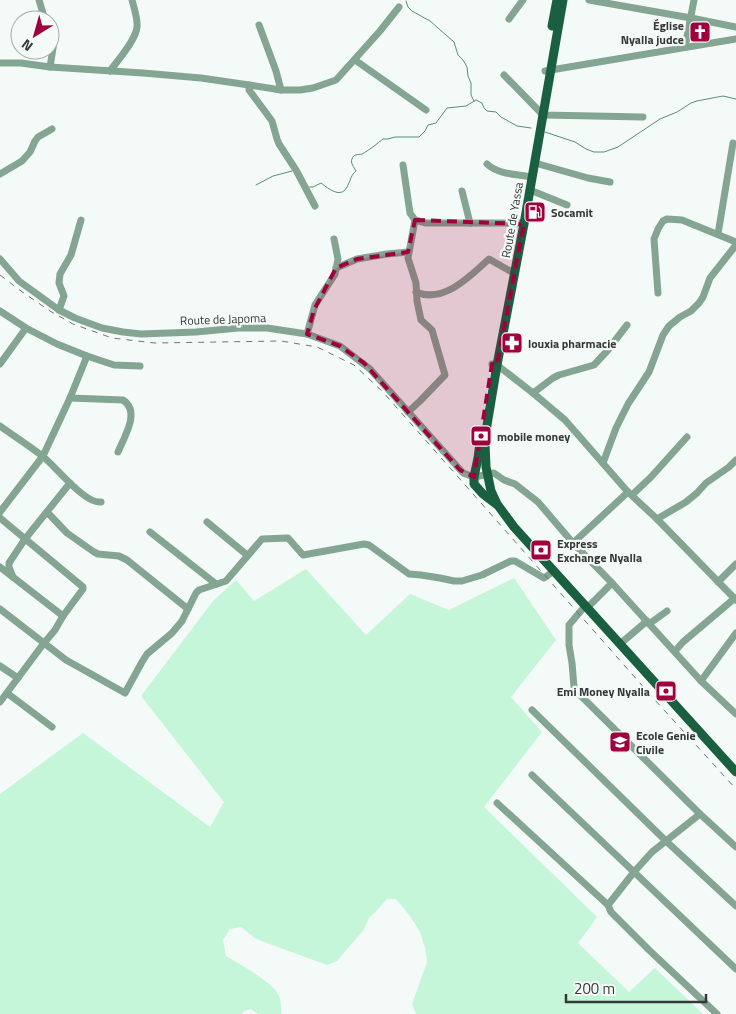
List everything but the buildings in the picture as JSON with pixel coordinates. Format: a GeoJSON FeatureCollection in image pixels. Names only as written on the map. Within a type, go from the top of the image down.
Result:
{"type":"FeatureCollection","features":[{"type":"Feature","properties":{"kind":"main road","name":"Route de Yassa"},"geometry":{"type":"LineString","coordinates":[[495,365],[541,113],[557,0]]}},
{"type":"Feature","properties":{"kind":"main road","name":"Route de Yassa"},"geometry":{"type":"LineString","coordinates":[[548,70],[563,0]]}},
{"type":"Feature","properties":{"kind":"main road","name":"Route de Yassa"},"geometry":{"type":"LineString","coordinates":[[482,443],[510,270],[530,190],[530,176],[535,164],[541,113]]}},
{"type":"Feature","properties":{"kind":"main road"},"geometry":{"type":"LineString","coordinates":[[482,443],[474,484],[476,488],[497,504]]}},
{"type":"Feature","properties":{"kind":"main road"},"geometry":{"type":"LineString","coordinates":[[482,443],[491,491],[497,504],[514,527],[736,772]]}},
{"type":"Feature","properties":{"kind":"street"},"geometry":{"type":"LineString","coordinates":[[110,71],[136,32],[137,20],[132,0]]}},
{"type":"Feature","properties":{"kind":"street"},"geometry":{"type":"LineString","coordinates":[[509,20],[523,0]]}},
{"type":"Feature","properties":{"kind":"street"},"geometry":{"type":"LineString","coordinates":[[588,0],[736,27]]}},
{"type":"Feature","properties":{"kind":"street"},"geometry":{"type":"LineString","coordinates":[[685,47],[694,0]]}},
{"type":"Feature","properties":{"kind":"street"},"geometry":{"type":"LineString","coordinates":[[0,63],[21,63],[50,67],[201,78],[281,90],[300,90],[336,80],[399,7]]}},
{"type":"Feature","properties":{"kind":"street"},"geometry":{"type":"LineString","coordinates":[[259,26],[276,70],[281,90]]}},
{"type":"Feature","properties":{"kind":"street"},"geometry":{"type":"LineString","coordinates":[[548,70],[736,39]]}},
{"type":"Feature","properties":{"kind":"street"},"geometry":{"type":"LineString","coordinates":[[50,67],[51,60]]}},
{"type":"Feature","properties":{"kind":"street"},"geometry":{"type":"LineString","coordinates":[[355,60],[426,110]]}},
{"type":"Feature","properties":{"kind":"street"},"geometry":{"type":"LineString","coordinates":[[504,74],[541,113],[643,117]]}},
{"type":"Feature","properties":{"kind":"street"},"geometry":{"type":"LineString","coordinates":[[249,85],[249,90],[272,121],[276,140],[296,170],[315,206]]}},
{"type":"Feature","properties":{"kind":"street"},"geometry":{"type":"LineString","coordinates":[[0,174],[22,161],[38,138],[52,129]]}},
{"type":"Feature","properties":{"kind":"street"},"geometry":{"type":"LineString","coordinates":[[718,234],[733,143]]}},
{"type":"Feature","properties":{"kind":"street"},"geometry":{"type":"LineString","coordinates":[[487,164],[500,172],[530,176]]}},
{"type":"Feature","properties":{"kind":"street"},"geometry":{"type":"LineString","coordinates":[[535,164],[610,182]]}},
{"type":"Feature","properties":{"kind":"street"},"geometry":{"type":"LineString","coordinates":[[403,165],[410,213],[415,220],[426,223],[522,223]]}},
{"type":"Feature","properties":{"kind":"street"},"geometry":{"type":"LineString","coordinates":[[530,190],[567,205]]}},
{"type":"Feature","properties":{"kind":"street"},"geometry":{"type":"LineString","coordinates":[[462,191],[470,223]]}},
{"type":"Feature","properties":{"kind":"street"},"geometry":{"type":"LineString","coordinates":[[604,463],[616,428],[648,372],[663,335],[669,326],[699,303],[710,278],[736,243],[682,220],[667,219],[658,229],[654,239],[658,293]]}},
{"type":"Feature","properties":{"kind":"street"},"geometry":{"type":"LineString","coordinates":[[59,310],[64,296],[60,284],[60,274],[71,255],[81,220]]}},
{"type":"Feature","properties":{"kind":"street"},"geometry":{"type":"LineString","coordinates":[[408,412],[445,375],[432,330],[421,320],[414,274],[408,258],[415,220]]}},
{"type":"Feature","properties":{"kind":"street"},"geometry":{"type":"LineString","coordinates":[[308,334],[315,305],[334,278],[338,259],[334,239]]}},
{"type":"Feature","properties":{"kind":"street"},"geometry":{"type":"LineString","coordinates":[[336,268],[357,259],[408,252]]}},
{"type":"Feature","properties":{"kind":"street","name":"Route de Japoma"},"geometry":{"type":"LineString","coordinates":[[0,259],[19,281],[59,310],[102,328],[141,334],[258,327],[308,334],[340,346],[364,363],[460,470],[474,477]]}},
{"type":"Feature","properties":{"kind":"street"},"geometry":{"type":"LineString","coordinates":[[416,292],[435,294],[450,290],[465,281],[488,259],[510,270]]}},
{"type":"Feature","properties":{"kind":"street"},"geometry":{"type":"LineString","coordinates":[[0,311],[26,328],[57,344],[87,356],[114,365],[140,366]]}},
{"type":"Feature","properties":{"kind":"street"},"geometry":{"type":"LineString","coordinates":[[533,393],[559,375],[594,365],[627,324]]}},
{"type":"Feature","properties":{"kind":"street"},"geometry":{"type":"LineString","coordinates":[[0,364],[26,328]]}},
{"type":"Feature","properties":{"kind":"street"},"geometry":{"type":"LineString","coordinates":[[0,512],[43,456],[87,356]]}},
{"type":"Feature","properties":{"kind":"street"},"geometry":{"type":"LineString","coordinates":[[495,365],[565,420],[630,493],[735,599],[674,651]]}},
{"type":"Feature","properties":{"kind":"street"},"geometry":{"type":"LineString","coordinates":[[70,398],[124,400],[128,403],[131,410],[131,420],[118,452]]}},
{"type":"Feature","properties":{"kind":"street"},"geometry":{"type":"LineString","coordinates":[[0,426],[43,456],[70,483],[94,501],[101,502]]}},
{"type":"Feature","properties":{"kind":"street"},"geometry":{"type":"LineString","coordinates":[[573,544],[630,493],[652,477],[687,437]]}},
{"type":"Feature","properties":{"kind":"street"},"geometry":{"type":"LineString","coordinates":[[657,519],[686,502],[736,460]]}},
{"type":"Feature","properties":{"kind":"street"},"geometry":{"type":"LineString","coordinates":[[474,477],[494,473],[523,490],[538,502],[573,544],[701,681],[736,714]]}},
{"type":"Feature","properties":{"kind":"street"},"geometry":{"type":"LineString","coordinates":[[13,576],[9,563],[25,539],[70,483]]}},
{"type":"Feature","properties":{"kind":"street"},"geometry":{"type":"LineString","coordinates":[[47,512],[67,533],[94,552],[119,556],[127,560],[188,609]]}},
{"type":"Feature","properties":{"kind":"street"},"geometry":{"type":"LineString","coordinates":[[0,518],[83,587],[55,630],[0,702]]}},
{"type":"Feature","properties":{"kind":"street"},"geometry":{"type":"LineString","coordinates":[[207,522],[247,555]]}},
{"type":"Feature","properties":{"kind":"street"},"geometry":{"type":"LineString","coordinates":[[150,532],[216,584]]}},
{"type":"Feature","properties":{"kind":"street"},"geometry":{"type":"LineString","coordinates":[[0,609],[66,660],[125,693],[142,662],[150,651],[179,624],[193,597],[199,590],[226,581],[262,538],[288,538],[303,555],[360,544],[369,545],[409,574],[454,581],[462,581],[482,575],[511,561],[544,578],[554,571]]}},
{"type":"Feature","properties":{"kind":"street"},"geometry":{"type":"LineString","coordinates":[[718,582],[736,564]]}},
{"type":"Feature","properties":{"kind":"street"},"geometry":{"type":"LineString","coordinates":[[0,567],[63,616]]}},
{"type":"Feature","properties":{"kind":"street"},"geometry":{"type":"LineString","coordinates":[[612,584],[586,607],[569,626],[574,687],[700,814],[736,847]]}},
{"type":"Feature","properties":{"kind":"street"},"geometry":{"type":"LineString","coordinates":[[620,644],[667,611]]}},
{"type":"Feature","properties":{"kind":"street"},"geometry":{"type":"LineString","coordinates":[[701,681],[736,633]]}},
{"type":"Feature","properties":{"kind":"street"},"geometry":{"type":"LineString","coordinates":[[0,666],[18,678]]}},
{"type":"Feature","properties":{"kind":"street"},"geometry":{"type":"LineString","coordinates":[[7,693],[52,727]]}},
{"type":"Feature","properties":{"kind":"street"},"geometry":{"type":"LineString","coordinates":[[532,710],[666,841],[736,906]]}},
{"type":"Feature","properties":{"kind":"street"},"geometry":{"type":"LineString","coordinates":[[532,775],[736,969]]}},
{"type":"Feature","properties":{"kind":"street"},"geometry":{"type":"LineString","coordinates":[[497,803],[608,905],[611,912],[717,1014]]}},
{"type":"Feature","properties":{"kind":"street"},"geometry":{"type":"LineString","coordinates":[[608,905],[652,852],[700,814]]}},
{"type":"Feature","properties":{"kind":"highlighted area"},"geometry":{"type":"Polygon","coordinates":[[[415,220],[524,224],[497,365],[492,364],[474,477],[460,470],[364,363],[340,346],[307,334],[314,310],[336,268],[357,259],[408,252],[415,220]]]}},
{"type":"Feature","properties":{"kind":"green space"},"geometry":{"type":"Polygon","coordinates":[[[306,569],[366,635],[410,594],[449,610],[514,578],[556,640],[511,697],[542,732],[484,807],[597,917],[578,943],[629,992],[655,968],[703,1014],[416,1014],[412,1004],[427,962],[425,948],[420,932],[410,916],[396,899],[387,899],[369,918],[363,931],[337,961],[327,965],[256,939],[241,927],[230,929],[223,940],[226,956],[275,989],[280,999],[281,1014],[258,1014],[251,1009],[244,1011],[242,1014],[0,1014],[0,794],[83,733],[210,827],[224,802],[141,696],[213,601],[236,580],[254,601],[306,569]]]}},
{"type":"Feature","properties":{"kind":"waterway"},"geometry":{"type":"LineString","coordinates":[[406,1],[412,11],[430,21],[454,42],[458,55],[467,67],[471,83],[471,95],[474,101]]}},
{"type":"Feature","properties":{"kind":"waterway"},"geometry":{"type":"LineString","coordinates":[[545,132],[575,142],[594,152],[604,152],[618,147],[660,119],[677,112],[691,103],[723,96],[736,99]]}},
{"type":"Feature","properties":{"kind":"waterway"},"geometry":{"type":"LineString","coordinates":[[309,187],[321,183],[335,192],[342,192],[356,171],[352,165],[353,156],[364,153],[383,139],[419,137],[428,125],[436,123],[447,108],[466,106],[476,100],[482,103],[487,111],[496,112],[517,126],[531,128]]}},
{"type":"Feature","properties":{"kind":"waterway"},"geometry":{"type":"LineString","coordinates":[[256,185],[273,176],[292,171]]}},
{"type":"Feature","properties":{"kind":"railway"},"geometry":{"type":"LineString","coordinates":[[0,275],[50,311],[73,324],[112,338],[155,343],[281,341],[317,347],[354,365],[383,392],[736,789]]}},
{"type":"Feature","properties":{"kind":"place","name":"Église Nyalla judce"},"geometry":{"type":"Point","coordinates":[700,32]}},
{"type":"Feature","properties":{"kind":"place","name":"Socamit"},"geometry":{"type":"Point","coordinates":[535,212]}},
{"type":"Feature","properties":{"kind":"place","name":"louxia pharmacie"},"geometry":{"type":"Point","coordinates":[512,343]}},
{"type":"Feature","properties":{"kind":"place","name":"mobile money"},"geometry":{"type":"Point","coordinates":[481,436]}},
{"type":"Feature","properties":{"kind":"place","name":"Express Exchange Nyalla"},"geometry":{"type":"Point","coordinates":[541,550]}},
{"type":"Feature","properties":{"kind":"place","name":"Emi Money Nyalla"},"geometry":{"type":"Point","coordinates":[666,691]}},
{"type":"Feature","properties":{"kind":"place","name":"Ecole Genie Civile"},"geometry":{"type":"Point","coordinates":[620,742]}}]}
